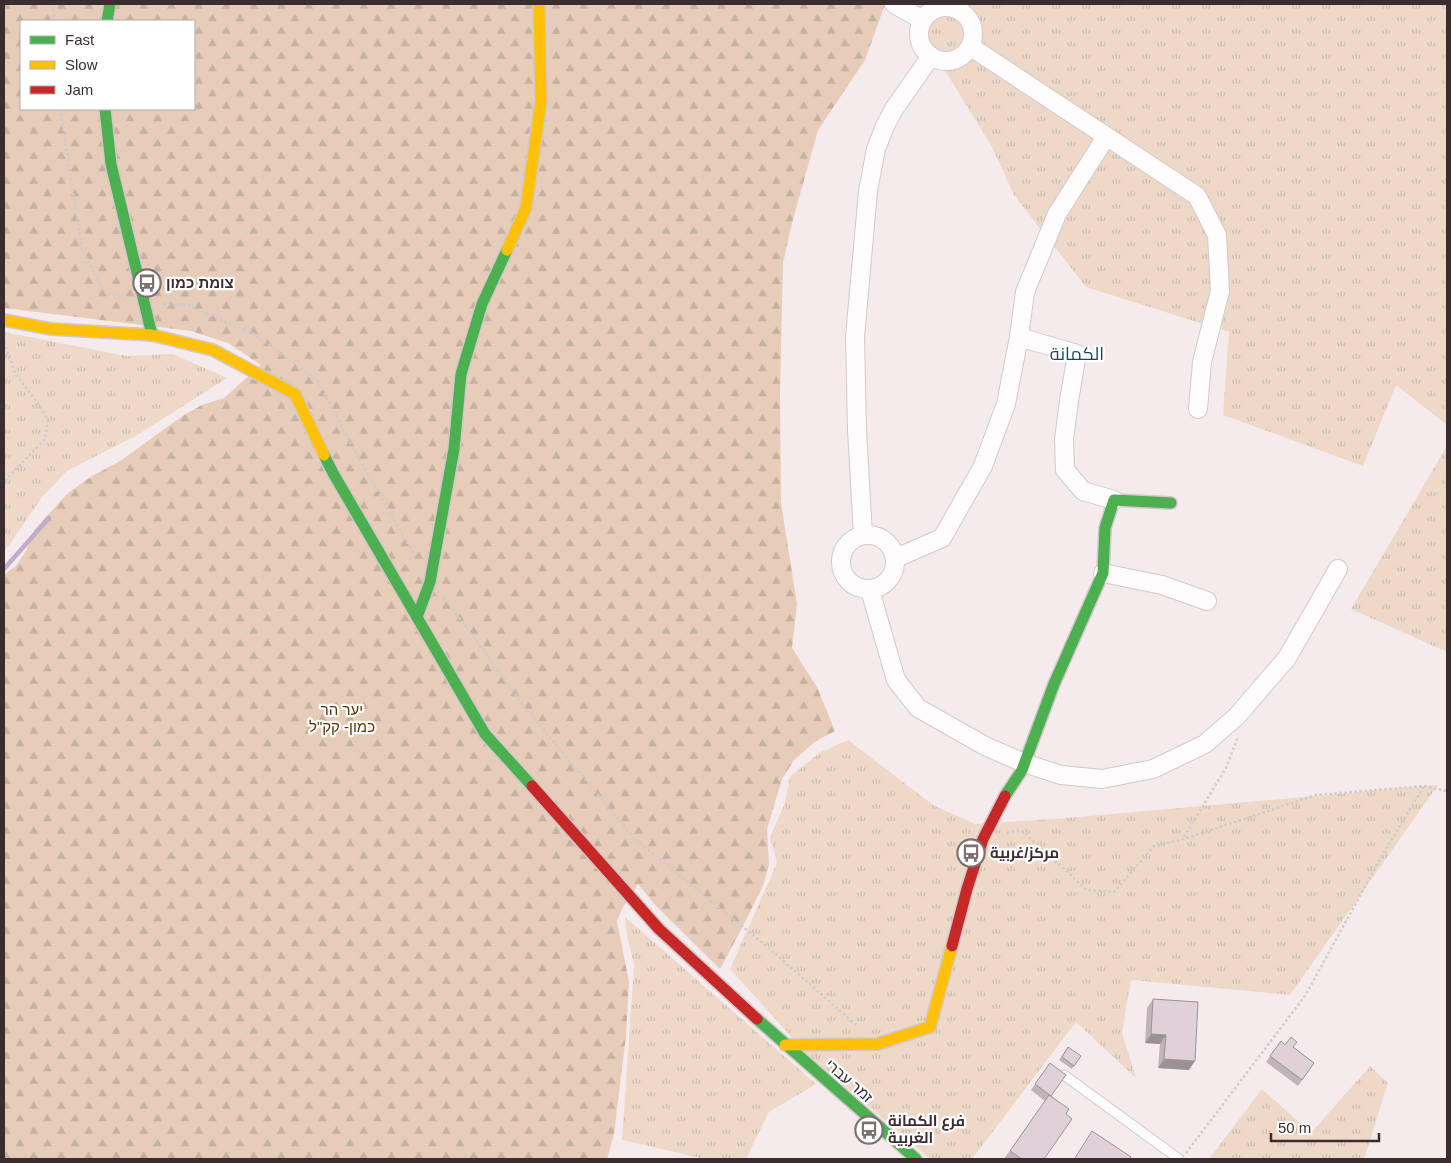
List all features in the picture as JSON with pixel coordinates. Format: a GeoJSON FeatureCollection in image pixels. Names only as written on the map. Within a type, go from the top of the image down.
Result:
{"type":"FeatureCollection","features":[{"type":"Feature","properties":{"kind":"street"},"geometry":{"type":"LineString","coordinates":[[107,20],[110,4]]}},
{"type":"Feature","properties":{"kind":"street"},"geometry":{"type":"LineString","coordinates":[[417,617],[430,582],[454,449],[461,374],[482,304],[526,208],[541,101],[539,4]]}},
{"type":"Feature","properties":{"kind":"street"},"geometry":{"type":"LineString","coordinates":[[894,4],[923,20]]}},
{"type":"Feature","properties":{"kind":"street"},"geometry":{"type":"LineString","coordinates":[[940,7],[958,8],[971,20],[974,29],[971,47],[957,59],[939,60],[931,56],[924,50],[920,42],[919,32],[923,20],[932,10],[940,7]]}},
{"type":"Feature","properties":{"kind":"street"},"geometry":{"type":"LineString","coordinates":[[971,47],[1197,196],[1217,235],[1220,291],[1202,362],[1198,409]]}},
{"type":"Feature","properties":{"kind":"street"},"geometry":{"type":"LineString","coordinates":[[863,535],[857,430],[855,338],[868,191],[876,149],[885,126],[894,109],[931,56]]}},
{"type":"Feature","properties":{"kind":"street"},"geometry":{"type":"LineString","coordinates":[[105,110],[111,164],[152,335]]}},
{"type":"Feature","properties":{"kind":"street"},"geometry":{"type":"LineString","coordinates":[[896,558],[942,538],[983,466],[1006,404],[1019,338],[1025,292],[1057,214],[1106,137]]}},
{"type":"Feature","properties":{"kind":"street","name":"זמר עברי"},"geometry":{"type":"LineString","coordinates":[[4,320],[51,329],[152,335],[213,350],[295,394],[333,473],[485,734],[659,929],[785,1045],[916,1159]]}},
{"type":"Feature","properties":{"kind":"street"},"geometry":{"type":"LineString","coordinates":[[1019,338],[1077,354],[1064,440],[1066,470],[1083,491],[1114,500],[1171,503]]}},
{"type":"Feature","properties":{"kind":"street"},"geometry":{"type":"LineString","coordinates":[[785,1045],[878,1044],[930,1027],[967,889],[983,838],[1005,795],[1022,770],[1054,684],[1103,573],[1105,528],[1114,500]]}},
{"type":"Feature","properties":{"kind":"street"},"geometry":{"type":"LineString","coordinates":[[863,535],[880,537],[893,549],[896,558],[893,576],[879,588],[870,590],[861,589],[853,585],[846,578],[842,570],[841,561],[847,545],[863,535]]}},
{"type":"Feature","properties":{"kind":"street"},"geometry":{"type":"LineString","coordinates":[[870,590],[896,680],[918,708],[985,746],[1024,763],[1061,775],[1102,779],[1153,769],[1204,744],[1237,716],[1287,658],[1338,569]]}},
{"type":"Feature","properties":{"kind":"street"},"geometry":{"type":"LineString","coordinates":[[1103,573],[1162,585],[1207,601]]}},
{"type":"Feature","properties":{"kind":"lane"},"geometry":{"type":"LineString","coordinates":[[1064,1075],[1180,1159]]}},
{"type":"Feature","properties":{"kind":"path"},"geometry":{"type":"LineString","coordinates":[[53,4],[54,20]]}},
{"type":"Feature","properties":{"kind":"path"},"geometry":{"type":"LineString","coordinates":[[60,110],[82,249],[103,291],[141,305],[188,305],[254,334],[318,380],[365,470],[415,556]]}},
{"type":"Feature","properties":{"kind":"path"},"geometry":{"type":"LineString","coordinates":[[4,342],[15,373],[40,406],[48,422],[45,439],[11,474],[4,484]]}},
{"type":"Feature","properties":{"kind":"path"},"geometry":{"type":"LineString","coordinates":[[430,582],[440,592],[524,706],[634,838],[770,949],[856,1025]]}},
{"type":"Feature","properties":{"kind":"path"},"geometry":{"type":"LineString","coordinates":[[1184,839],[1226,768],[1240,732]]}},
{"type":"Feature","properties":{"kind":"path"},"geometry":{"type":"LineString","coordinates":[[1180,1159],[1305,996],[1384,852],[1424,786]]}},
{"type":"Feature","properties":{"kind":"path"},"geometry":{"type":"LineString","coordinates":[[983,838],[1021,830],[1087,890],[1114,892],[1154,846],[1184,839],[1316,795],[1424,786],[1447,791]]}},
{"type":"Feature","properties":{"kind":"green space","name":"יער הר כמון- קק\"ל"},"geometry":{"type":"Polygon","coordinates":[[[4,4],[885,4],[865,60],[818,130],[783,263],[780,392],[781,503],[797,604],[792,648],[817,687],[835,731],[816,741],[794,760],[782,779],[767,829],[769,865],[763,886],[720,969],[657,907],[638,884],[622,909],[617,921],[629,982],[626,1036],[614,1134],[607,1159],[4,1159],[4,574],[15,567],[26,551],[35,529],[68,493],[92,476],[120,461],[184,415],[202,405],[224,398],[261,365],[228,343],[191,331],[4,308],[4,4]]]}},
{"type":"Feature","properties":{"kind":"green space"},"geometry":{"type":"Polygon","coordinates":[[[919,4],[950,4],[962,9],[966,4],[1447,4],[1447,425],[1396,385],[1363,466],[1223,415],[1229,332],[1086,287],[1014,195],[992,147],[944,69],[918,19],[919,4]]]}},
{"type":"Feature","properties":{"kind":"green space"},"geometry":{"type":"Polygon","coordinates":[[[4,332],[127,356],[173,354],[227,378],[139,434],[67,471],[42,497],[4,551],[4,332]]]}},
{"type":"Feature","properties":{"kind":"green space"},"geometry":{"type":"Polygon","coordinates":[[[1447,446],[1447,652],[1351,609],[1447,446]]]}},
{"type":"Feature","properties":{"kind":"green space"},"geometry":{"type":"Polygon","coordinates":[[[848,740],[933,805],[975,824],[1067,818],[1438,785],[1290,995],[1131,980],[1122,1033],[1136,1078],[1076,1022],[972,1159],[930,1159],[806,1053],[730,969],[777,863],[770,837],[785,803],[790,777],[819,753],[848,740]]]}},
{"type":"Feature","properties":{"kind":"green space"},"geometry":{"type":"Polygon","coordinates":[[[625,917],[816,1084],[769,1112],[746,1159],[705,1159],[622,1140],[634,965],[627,936],[625,917]]]}},
{"type":"Feature","properties":{"kind":"green space"},"geometry":{"type":"Polygon","coordinates":[[[1370,1066],[1388,1083],[1364,1159],[1209,1159],[1262,1089],[1311,1133],[1370,1066]]]}},
{"type":"Feature","properties":{"kind":"building"},"geometry":{"type":"Polygon","coordinates":[[[1153,999],[1198,1002],[1195,1061],[1164,1059],[1166,1035],[1151,1034],[1153,999]]]}},
{"type":"Feature","properties":{"kind":"building"},"geometry":{"type":"Polygon","coordinates":[[[1291,1037],[1297,1042],[1293,1047],[1314,1063],[1302,1080],[1270,1056],[1281,1041],[1285,1045],[1291,1037]]]}},
{"type":"Feature","properties":{"kind":"building"},"geometry":{"type":"Polygon","coordinates":[[[1068,1047],[1081,1056],[1074,1066],[1062,1057],[1068,1047]]]}},
{"type":"Feature","properties":{"kind":"building"},"geometry":{"type":"Polygon","coordinates":[[[1050,1063],[1066,1075],[1051,1096],[1035,1084],[1050,1063]]]}},
{"type":"Feature","properties":{"kind":"building"},"geometry":{"type":"Polygon","coordinates":[[[1049,1095],[1069,1109],[1066,1114],[1072,1119],[1044,1159],[1022,1159],[1010,1151],[1049,1095]]]}},
{"type":"Feature","properties":{"kind":"building"},"geometry":{"type":"Polygon","coordinates":[[[1092,1131],[1131,1157],[1129,1159],[1075,1158],[1092,1131]]]}},
{"type":"Feature","properties":{"kind":"waterway"},"geometry":{"type":"LineString","coordinates":[[4,569],[49,518]]}},
{"type":"Feature","properties":{"kind":"traffic: fast"},"geometry":{"type":"LineString","coordinates":[[107,20],[110,4]]}},
{"type":"Feature","properties":{"kind":"traffic: fast"},"geometry":{"type":"LineString","coordinates":[[105,110],[111,164],[152,335]]}},
{"type":"Feature","properties":{"kind":"traffic: fast"},"geometry":{"type":"LineString","coordinates":[[417,617],[430,582],[454,449],[461,374],[482,304],[507,250]]}},
{"type":"Feature","properties":{"kind":"traffic: fast"},"geometry":{"type":"LineString","coordinates":[[324,455],[485,734],[532,786]]}},
{"type":"Feature","properties":{"kind":"traffic: fast"},"geometry":{"type":"LineString","coordinates":[[1005,796],[1022,770],[1054,684],[1103,573],[1105,528],[1114,500],[1171,503]]}},
{"type":"Feature","properties":{"kind":"traffic: fast"},"geometry":{"type":"LineString","coordinates":[[757,1019],[916,1159]]}},
{"type":"Feature","properties":{"kind":"traffic: slow"},"geometry":{"type":"LineString","coordinates":[[507,250],[526,208],[541,101],[539,4]]}},
{"type":"Feature","properties":{"kind":"traffic: slow"},"geometry":{"type":"LineString","coordinates":[[4,320],[51,329],[152,335],[213,350],[295,394],[324,455]]}},
{"type":"Feature","properties":{"kind":"traffic: slow"},"geometry":{"type":"LineString","coordinates":[[785,1045],[878,1044],[930,1027],[952,946]]}},
{"type":"Feature","properties":{"kind":"traffic: jam"},"geometry":{"type":"LineString","coordinates":[[532,786],[659,929],[757,1019]]}},
{"type":"Feature","properties":{"kind":"traffic: jam"},"geometry":{"type":"LineString","coordinates":[[952,946],[983,839],[1005,796]]}},
{"type":"Feature","properties":{"kind":"place","name":"צומת כמון"},"geometry":{"type":"Point","coordinates":[147,283]}},
{"type":"Feature","properties":{"kind":"place","name":"مركز/غربية"},"geometry":{"type":"Point","coordinates":[971,853]}},
{"type":"Feature","properties":{"kind":"place","name":"فرع الكمانة الغربية"},"geometry":{"type":"Point","coordinates":[869,1130]}},
{"type":"Feature","properties":{"kind":"district","name":"الكمانة"},"geometry":{"type":"Point","coordinates":[1077,354]}}]}
